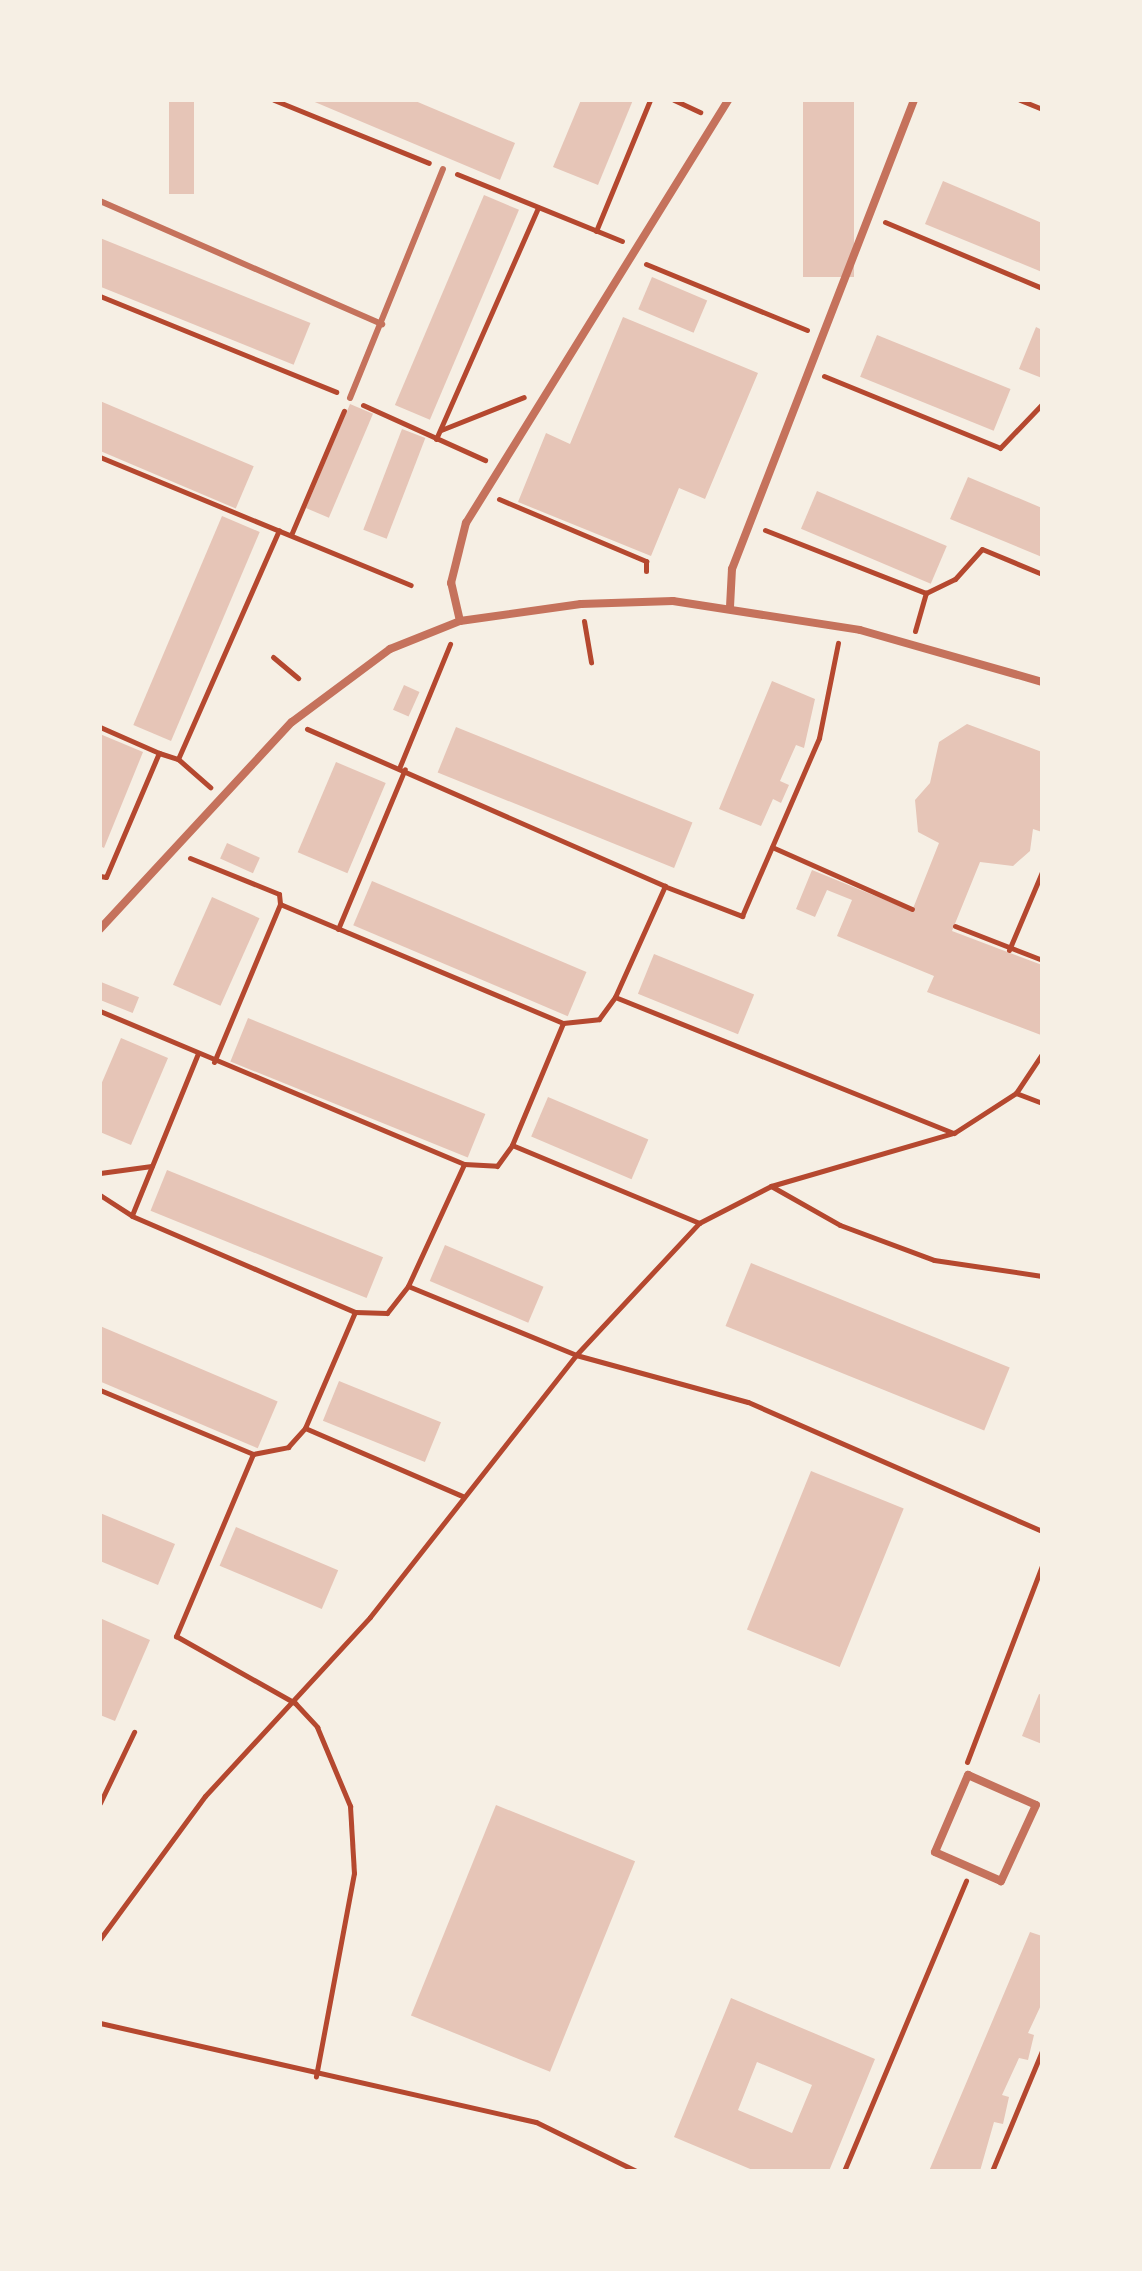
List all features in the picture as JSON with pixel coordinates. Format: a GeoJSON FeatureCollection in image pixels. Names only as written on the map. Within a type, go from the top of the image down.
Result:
{"type":"FeatureCollection","features":[{"type":"Feature","properties":{"kind":"street"},"geometry":{"type":"LineString","coordinates":[[460,621],[453,555],[484,492],[728,100]]}},
{"type":"Feature","properties":{"kind":"street"},"geometry":{"type":"LineString","coordinates":[[730,607],[732,569],[748,524],[805,368],[914,100]]}},
{"type":"Feature","properties":{"kind":"street"},"geometry":{"type":"LineString","coordinates":[[100,929],[292,722],[390,649],[460,621],[581,604],[730,607],[912,642],[1042,682]]}},
{"type":"Feature","properties":{"kind":"street"},"geometry":{"type":"LineString","coordinates":[[968,1775],[1039,1807],[1001,1881],[970,1871],[935,1852],[968,1775]]}},
{"type":"Feature","properties":{"kind":"lane"},"geometry":{"type":"LineString","coordinates":[[350,398],[443,169]]}},
{"type":"Feature","properties":{"kind":"lane"},"geometry":{"type":"LineString","coordinates":[[100,201],[382,324]]}},
{"type":"Feature","properties":{"kind":"path"},"geometry":{"type":"LineString","coordinates":[[596,231],[650,100]]}},
{"type":"Feature","properties":{"kind":"path"},"geometry":{"type":"LineString","coordinates":[[674,100],[716,118]]}},
{"type":"Feature","properties":{"kind":"path"},"geometry":{"type":"LineString","coordinates":[[1020,100],[1042,109]]}},
{"type":"Feature","properties":{"kind":"path"},"geometry":{"type":"LineString","coordinates":[[436,439],[538,208]]}},
{"type":"Feature","properties":{"kind":"path"},"geometry":{"type":"LineString","coordinates":[[867,215],[1042,288]]}},
{"type":"Feature","properties":{"kind":"path"},"geometry":{"type":"LineString","coordinates":[[629,257],[819,335]]}},
{"type":"Feature","properties":{"kind":"path"},"geometry":{"type":"LineString","coordinates":[[100,296],[350,398],[498,466]]}},
{"type":"Feature","properties":{"kind":"path"},"geometry":{"type":"LineString","coordinates":[[805,368],[1000,448],[1042,404]]}},
{"type":"Feature","properties":{"kind":"path"},"geometry":{"type":"LineString","coordinates":[[440,431],[547,387]]}},
{"type":"Feature","properties":{"kind":"path"},"geometry":{"type":"LineString","coordinates":[[291,535],[350,398]]}},
{"type":"Feature","properties":{"kind":"path"},"geometry":{"type":"LineString","coordinates":[[100,457],[411,585]]}},
{"type":"Feature","properties":{"kind":"path"},"geometry":{"type":"LineString","coordinates":[[484,492],[646,561],[646,571]]}},
{"type":"Feature","properties":{"kind":"path"},"geometry":{"type":"LineString","coordinates":[[748,524],[926,593],[955,579],[982,549],[1042,574]]}},
{"type":"Feature","properties":{"kind":"path"},"geometry":{"type":"LineString","coordinates":[[178,759],[279,530]]}},
{"type":"Feature","properties":{"kind":"path"},"geometry":{"type":"LineString","coordinates":[[912,642],[926,593]]}},
{"type":"Feature","properties":{"kind":"path"},"geometry":{"type":"LineString","coordinates":[[581,604],[591,662]]}},
{"type":"Feature","properties":{"kind":"path"},"geometry":{"type":"LineString","coordinates":[[338,929],[460,621]]}},
{"type":"Feature","properties":{"kind":"path"},"geometry":{"type":"LineString","coordinates":[[292,722],[402,768],[662,886],[742,916],[819,738],[841,626]]}},
{"type":"Feature","properties":{"kind":"path"},"geometry":{"type":"LineString","coordinates":[[273,657],[298,678]]}},
{"type":"Feature","properties":{"kind":"path"},"geometry":{"type":"LineString","coordinates":[[100,727],[178,759],[221,797]]}},
{"type":"Feature","properties":{"kind":"path"},"geometry":{"type":"LineString","coordinates":[[100,876],[106,877],[159,753]]}},
{"type":"Feature","properties":{"kind":"path"},"geometry":{"type":"LineString","coordinates":[[772,847],[912,909]]}},
{"type":"Feature","properties":{"kind":"path"},"geometry":{"type":"LineString","coordinates":[[170,851],[279,894],[280,904],[214,1062]]}},
{"type":"Feature","properties":{"kind":"path"},"geometry":{"type":"LineString","coordinates":[[1009,950],[1042,872]]}},
{"type":"Feature","properties":{"kind":"path"},"geometry":{"type":"LineString","coordinates":[[280,904],[563,1023],[599,1019],[615,997],[662,886]]}},
{"type":"Feature","properties":{"kind":"path"},"geometry":{"type":"LineString","coordinates":[[955,926],[1009,950],[1042,960]]}},
{"type":"Feature","properties":{"kind":"path"},"geometry":{"type":"LineString","coordinates":[[615,997],[954,1133]]}},
{"type":"Feature","properties":{"kind":"path"},"geometry":{"type":"LineString","coordinates":[[100,1011],[214,1062],[464,1164],[497,1166],[512,1145],[563,1023]]}},
{"type":"Feature","properties":{"kind":"path"},"geometry":{"type":"LineString","coordinates":[[132,1216],[198,1053]]}},
{"type":"Feature","properties":{"kind":"path"},"geometry":{"type":"LineString","coordinates":[[100,1939],[205,1796],[295,1703],[576,1355],[699,1223],[771,1186],[954,1133],[1016,1093],[1042,1054]]}},
{"type":"Feature","properties":{"kind":"path"},"geometry":{"type":"LineString","coordinates":[[1016,1093],[1042,1103]]}},
{"type":"Feature","properties":{"kind":"path"},"geometry":{"type":"LineString","coordinates":[[512,1145],[699,1223]]}},
{"type":"Feature","properties":{"kind":"path"},"geometry":{"type":"LineString","coordinates":[[100,1195],[132,1216],[355,1312],[387,1313],[408,1286],[464,1164]]}},
{"type":"Feature","properties":{"kind":"path"},"geometry":{"type":"LineString","coordinates":[[100,1173],[153,1165]]}},
{"type":"Feature","properties":{"kind":"path"},"geometry":{"type":"LineString","coordinates":[[771,1186],[840,1225],[934,1260],[1042,1276]]}},
{"type":"Feature","properties":{"kind":"path"},"geometry":{"type":"LineString","coordinates":[[408,1286],[576,1355],[748,1402],[1042,1531]]}},
{"type":"Feature","properties":{"kind":"path"},"geometry":{"type":"LineString","coordinates":[[100,1390],[253,1454],[288,1447],[305,1428],[355,1312]]}},
{"type":"Feature","properties":{"kind":"path"},"geometry":{"type":"LineString","coordinates":[[305,1428],[462,1496]]}},
{"type":"Feature","properties":{"kind":"path"},"geometry":{"type":"LineString","coordinates":[[253,1454],[176,1636],[295,1703],[317,1727],[350,1806],[354,1873],[316,2076]]}},
{"type":"Feature","properties":{"kind":"path"},"geometry":{"type":"LineString","coordinates":[[968,1775],[967,1751],[1039,1582],[1042,1566]]}},
{"type":"Feature","properties":{"kind":"path"},"geometry":{"type":"LineString","coordinates":[[100,1803],[134,1732]]}},
{"type":"Feature","properties":{"kind":"path"},"geometry":{"type":"LineString","coordinates":[[844,2171],[970,1871]]}},
{"type":"Feature","properties":{"kind":"path"},"geometry":{"type":"LineString","coordinates":[[100,2023],[316,2076],[536,2122],[636,2171]]}},
{"type":"Feature","properties":{"kind":"path"},"geometry":{"type":"LineString","coordinates":[[992,2171],[1042,2051]]}},
{"type":"Feature","properties":{"kind":"building"},"geometry":{"type":"Polygon","coordinates":[[[169,100],[194,100],[194,194],[169,194],[169,100]]]}},
{"type":"Feature","properties":{"kind":"building"},"geometry":{"type":"Polygon","coordinates":[[[310,100],[413,100],[515,143],[500,180],[310,100]]]}},
{"type":"Feature","properties":{"kind":"building"},"geometry":{"type":"Polygon","coordinates":[[[581,100],[633,100],[598,185],[553,167],[581,100]]]}},
{"type":"Feature","properties":{"kind":"building"},"geometry":{"type":"Polygon","coordinates":[[[803,100],[854,100],[854,277],[803,277],[803,100]]]}},
{"type":"Feature","properties":{"kind":"building"},"geometry":{"type":"Polygon","coordinates":[[[943,181],[1042,223],[1042,272],[925,224],[943,181]]]}},
{"type":"Feature","properties":{"kind":"building"},"geometry":{"type":"Polygon","coordinates":[[[484,195],[519,210],[430,420],[395,405],[484,195]]]}},
{"type":"Feature","properties":{"kind":"building"},"geometry":{"type":"Polygon","coordinates":[[[100,238],[310,323],[294,365],[100,287],[100,238]]]}},
{"type":"Feature","properties":{"kind":"building"},"geometry":{"type":"Polygon","coordinates":[[[652,277],[707,300],[694,333],[638,309],[652,277]]]}},
{"type":"Feature","properties":{"kind":"building"},"geometry":{"type":"Polygon","coordinates":[[[623,317],[758,373],[705,499],[679,488],[651,556],[518,502],[546,433],[570,444],[623,317]]]}},
{"type":"Feature","properties":{"kind":"building"},"geometry":{"type":"Polygon","coordinates":[[[1036,327],[1042,330],[1042,378],[1019,369],[1036,327]]]}},
{"type":"Feature","properties":{"kind":"building"},"geometry":{"type":"Polygon","coordinates":[[[877,335],[1011,389],[994,431],[860,377],[877,335]]]}},
{"type":"Feature","properties":{"kind":"building"},"geometry":{"type":"Polygon","coordinates":[[[100,401],[254,466],[236,509],[100,451],[100,401]]]}},
{"type":"Feature","properties":{"kind":"building"},"geometry":{"type":"Polygon","coordinates":[[[350,404],[373,414],[329,518],[306,508],[350,404]]]}},
{"type":"Feature","properties":{"kind":"building"},"geometry":{"type":"Polygon","coordinates":[[[402,429],[425,438],[387,539],[363,530],[402,429]]]}},
{"type":"Feature","properties":{"kind":"building"},"geometry":{"type":"Polygon","coordinates":[[[968,477],[1042,508],[1042,557],[950,519],[968,477]]]}},
{"type":"Feature","properties":{"kind":"building"},"geometry":{"type":"Polygon","coordinates":[[[817,491],[947,546],[931,584],[801,529],[817,491]]]}},
{"type":"Feature","properties":{"kind":"building"},"geometry":{"type":"Polygon","coordinates":[[[222,516],[260,532],[171,741],[133,725],[222,516]]]}},
{"type":"Feature","properties":{"kind":"building"},"geometry":{"type":"Polygon","coordinates":[[[772,681],[815,699],[804,748],[796,745],[780,781],[789,785],[781,803],[773,799],[761,826],[719,809],[772,681]]]}},
{"type":"Feature","properties":{"kind":"building"},"geometry":{"type":"Polygon","coordinates":[[[404,685],[420,692],[409,717],[393,710],[404,685]]]}},
{"type":"Feature","properties":{"kind":"building"},"geometry":{"type":"Polygon","coordinates":[[[967,724],[1042,752],[1042,832],[1033,829],[1030,851],[1013,866],[980,862],[952,931],[1042,965],[1041,1035],[927,992],[934,976],[837,936],[852,900],[827,890],[815,917],[796,909],[812,870],[912,911],[939,843],[918,832],[915,800],[930,783],[939,742],[967,724]]]}},
{"type":"Feature","properties":{"kind":"building"},"geometry":{"type":"Polygon","coordinates":[[[456,727],[692,823],[674,868],[438,772],[456,727]]]}},
{"type":"Feature","properties":{"kind":"building"},"geometry":{"type":"Polygon","coordinates":[[[100,734],[143,752],[104,848],[100,846],[100,734]]]}},
{"type":"Feature","properties":{"kind":"building"},"geometry":{"type":"Polygon","coordinates":[[[336,762],[386,783],[347,873],[298,852],[336,762]]]}},
{"type":"Feature","properties":{"kind":"building"},"geometry":{"type":"Polygon","coordinates":[[[227,843],[260,858],[253,873],[220,859],[227,843]]]}},
{"type":"Feature","properties":{"kind":"building"},"geometry":{"type":"Polygon","coordinates":[[[372,881],[586,972],[568,1016],[353,925],[372,881]]]}},
{"type":"Feature","properties":{"kind":"building"},"geometry":{"type":"Polygon","coordinates":[[[212,897],[260,918],[220,1006],[173,985],[212,897]]]}},
{"type":"Feature","properties":{"kind":"building"},"geometry":{"type":"Polygon","coordinates":[[[654,954],[754,994],[738,1034],[638,994],[654,954]]]}},
{"type":"Feature","properties":{"kind":"building"},"geometry":{"type":"Polygon","coordinates":[[[101,982],[139,997],[133,1013],[100,1000],[101,982]]]}},
{"type":"Feature","properties":{"kind":"building"},"geometry":{"type":"Polygon","coordinates":[[[248,1018],[485,1114],[468,1157],[230,1062],[248,1018]]]}},
{"type":"Feature","properties":{"kind":"building"},"geometry":{"type":"Polygon","coordinates":[[[121,1038],[168,1058],[131,1145],[100,1132],[100,1087],[121,1038]]]}},
{"type":"Feature","properties":{"kind":"building"},"geometry":{"type":"Polygon","coordinates":[[[548,1097],[648,1140],[632,1179],[531,1137],[548,1097]]]}},
{"type":"Feature","properties":{"kind":"building"},"geometry":{"type":"Polygon","coordinates":[[[167,1170],[383,1257],[367,1298],[151,1211],[167,1170]]]}},
{"type":"Feature","properties":{"kind":"building"},"geometry":{"type":"Polygon","coordinates":[[[445,1245],[543,1287],[528,1323],[430,1281],[445,1245]]]}},
{"type":"Feature","properties":{"kind":"building"},"geometry":{"type":"Polygon","coordinates":[[[751,1263],[1010,1368],[984,1431],[726,1326],[751,1263]]]}},
{"type":"Feature","properties":{"kind":"building"},"geometry":{"type":"Polygon","coordinates":[[[100,1326],[278,1401],[258,1448],[100,1381],[100,1326]]]}},
{"type":"Feature","properties":{"kind":"building"},"geometry":{"type":"Polygon","coordinates":[[[339,1381],[441,1422],[425,1462],[323,1421],[339,1381]]]}},
{"type":"Feature","properties":{"kind":"building"},"geometry":{"type":"Polygon","coordinates":[[[811,1471],[904,1508],[840,1667],[747,1630],[811,1471]]]}},
{"type":"Feature","properties":{"kind":"building"},"geometry":{"type":"Polygon","coordinates":[[[100,1513],[175,1544],[158,1585],[100,1561],[100,1513]]]}},
{"type":"Feature","properties":{"kind":"building"},"geometry":{"type":"Polygon","coordinates":[[[236,1527],[338,1570],[322,1609],[220,1566],[236,1527]]]}},
{"type":"Feature","properties":{"kind":"building"},"geometry":{"type":"Polygon","coordinates":[[[102,1619],[150,1640],[115,1721],[100,1715],[102,1619]]]}},
{"type":"Feature","properties":{"kind":"building"},"geometry":{"type":"Polygon","coordinates":[[[1039,1694],[1042,1695],[1042,1744],[1022,1736],[1039,1694]]]}},
{"type":"Feature","properties":{"kind":"building"},"geometry":{"type":"Polygon","coordinates":[[[496,1805],[635,1861],[550,2072],[411,2015],[496,1805]]]}},
{"type":"Feature","properties":{"kind":"building"},"geometry":{"type":"Polygon","coordinates":[[[1030,1932],[1042,1936],[1042,2003],[1028,2033],[1034,2035],[1028,2060],[1019,2058],[1002,2095],[1009,2097],[1003,2124],[994,2122],[980,2171],[929,2171],[1030,1932]]]}},
{"type":"Feature","properties":{"kind":"building"},"geometry":{"type":"Polygon","coordinates":[[[731,1998],[875,2059],[829,2171],[755,2171],[674,2137],[731,1998]],[[757,2062],[738,2110],[792,2133],[812,2085],[757,2062]]]}}]}
